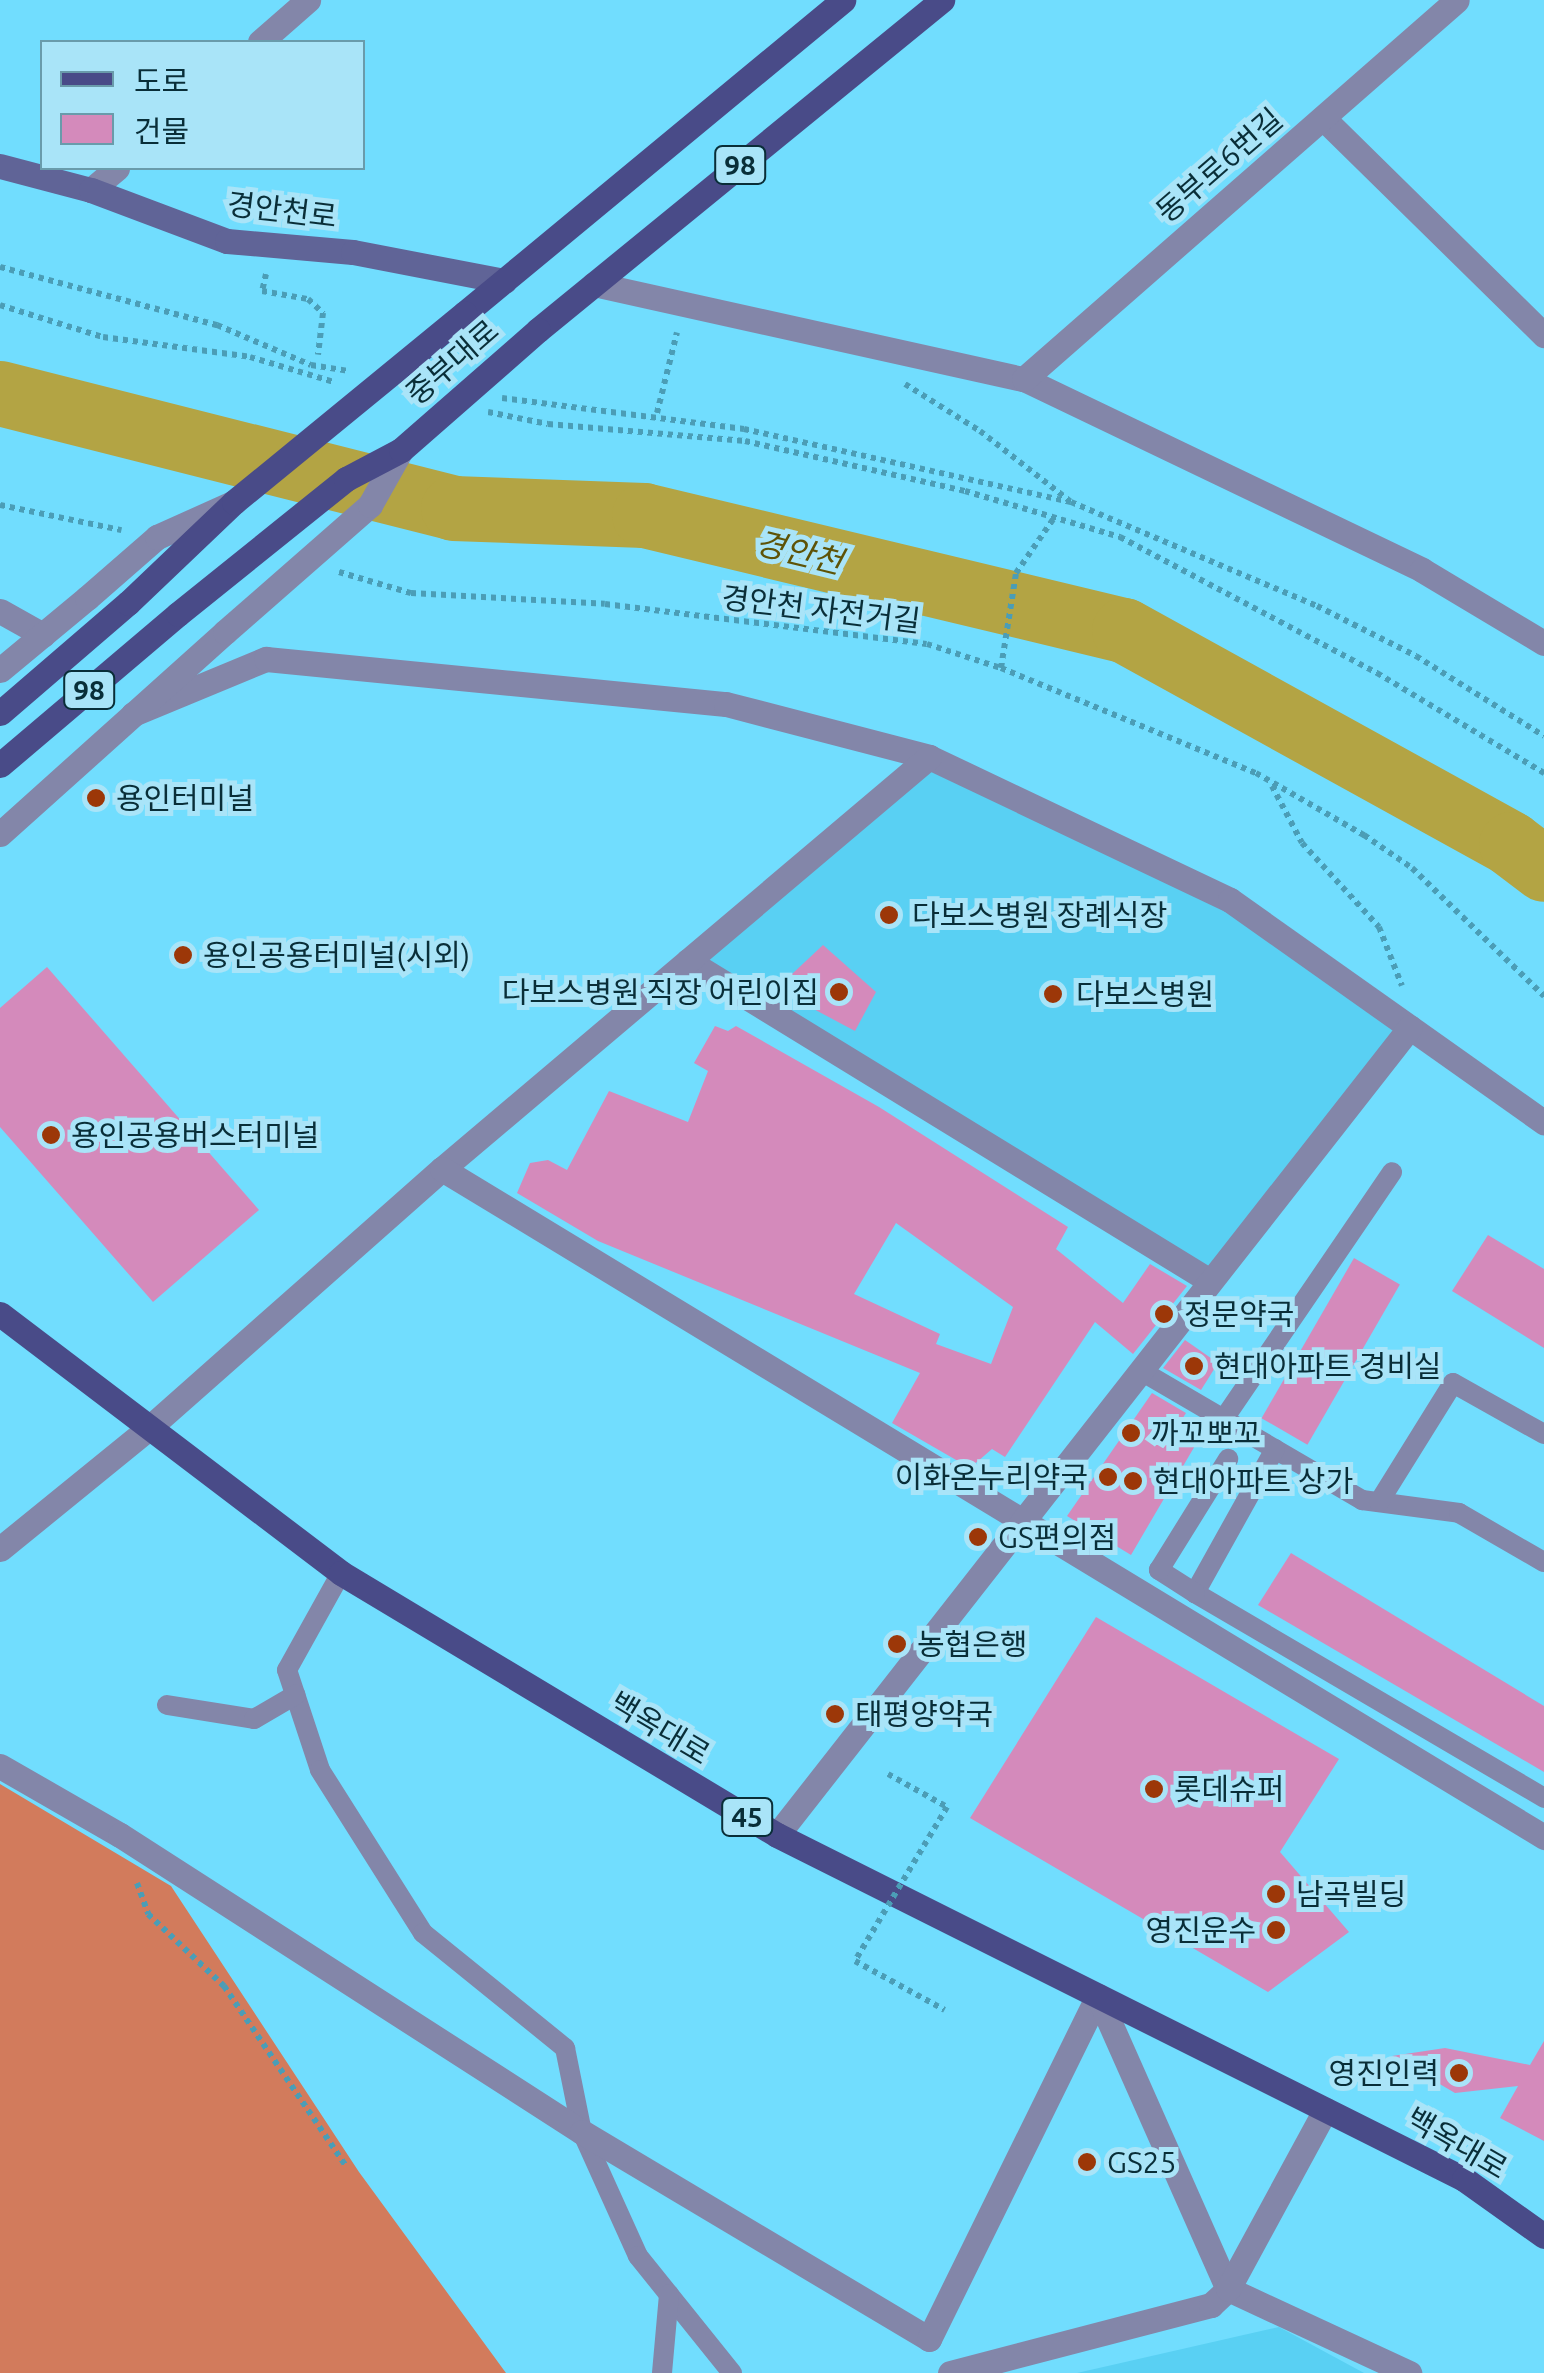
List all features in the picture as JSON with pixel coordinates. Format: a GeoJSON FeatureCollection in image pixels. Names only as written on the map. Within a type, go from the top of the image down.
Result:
{"type":"FeatureCollection","features":[{"type":"Feature","properties":{"kind":"main road","name":"중부대로"},"geometry":{"type":"LineString","coordinates":[[0,713],[128,604],[234,502],[843,0]]}},
{"type":"Feature","properties":{"kind":"main road","name":"중부대로"},"geometry":{"type":"LineString","coordinates":[[0,766],[178,614],[346,479],[401,450],[538,330],[942,0]]}},
{"type":"Feature","properties":{"kind":"main road","name":"경안천로"},"geometry":{"type":"LineString","coordinates":[[0,166],[91,190],[227,241],[353,252],[504,281]]}},
{"type":"Feature","properties":{"kind":"main road","name":"백옥대로"},"geometry":{"type":"LineString","coordinates":[[0,1314],[341,1573],[776,1835],[1464,2179],[1544,2236]]}},
{"type":"Feature","properties":{"kind":"street"},"geometry":{"type":"LineString","coordinates":[[262,40],[308,0]]}},
{"type":"Feature","properties":{"kind":"street","name":"동부로6번길"},"geometry":{"type":"LineString","coordinates":[[1024,379],[1458,0]]}},
{"type":"Feature","properties":{"kind":"street"},"geometry":{"type":"LineString","coordinates":[[1323,118],[1544,335]]}},
{"type":"Feature","properties":{"kind":"street"},"geometry":{"type":"LineString","coordinates":[[91,190],[115,170]]}},
{"type":"Feature","properties":{"kind":"street"},"geometry":{"type":"LineString","coordinates":[[594,284],[1024,379],[1422,570],[1544,643]]}},
{"type":"Feature","properties":{"kind":"street"},"geometry":{"type":"LineString","coordinates":[[0,834],[370,505],[401,450]]}},
{"type":"Feature","properties":{"kind":"street"},"geometry":{"type":"LineString","coordinates":[[0,670],[157,537],[234,502]]}},
{"type":"Feature","properties":{"kind":"street"},"geometry":{"type":"LineString","coordinates":[[0,611],[42,634]]}},
{"type":"Feature","properties":{"kind":"street"},"geometry":{"type":"LineString","coordinates":[[134,714],[266,659],[726,704],[928,757],[1230,900],[1544,1122]]}},
{"type":"Feature","properties":{"kind":"street"},"geometry":{"type":"LineString","coordinates":[[0,1549],[149,1428],[442,1170],[928,757]]}},
{"type":"Feature","properties":{"kind":"street"},"geometry":{"type":"LineString","coordinates":[[688,961],[1210,1281]]}},
{"type":"Feature","properties":{"kind":"street"},"geometry":{"type":"LineString","coordinates":[[776,1835],[1410,1027]]}},
{"type":"Feature","properties":{"kind":"street"},"geometry":{"type":"LineString","coordinates":[[442,1170],[1544,1837]]}},
{"type":"Feature","properties":{"kind":"street"},"geometry":{"type":"LineString","coordinates":[[0,1766],[120,1835],[582,2132],[929,2340],[1098,1996]]}},
{"type":"Feature","properties":{"kind":"street"},"geometry":{"type":"LineString","coordinates":[[1098,1996],[1228,2288],[1409,2373]]}},
{"type":"Feature","properties":{"kind":"street"},"geometry":{"type":"LineString","coordinates":[[950,2373],[1211,2305],[1228,2288],[1325,2110]]}},
{"type":"Feature","properties":{"kind":"lane"},"geometry":{"type":"LineString","coordinates":[[1222,1420],[1392,1172]]}},
{"type":"Feature","properties":{"kind":"lane"},"geometry":{"type":"LineString","coordinates":[[1143,1372],[1362,1500],[1460,1513],[1544,1562]]}},
{"type":"Feature","properties":{"kind":"lane"},"geometry":{"type":"LineString","coordinates":[[1379,1502],[1454,1382],[1544,1434]]}},
{"type":"Feature","properties":{"kind":"lane"},"geometry":{"type":"LineString","coordinates":[[1195,1593],[1275,1449]]}},
{"type":"Feature","properties":{"kind":"lane"},"geometry":{"type":"LineString","coordinates":[[1228,1459],[1159,1570],[1544,1798]]}},
{"type":"Feature","properties":{"kind":"lane"},"geometry":{"type":"LineString","coordinates":[[341,1573],[287,1670],[320,1770],[422,1932],[564,2048],[582,2132],[638,2256],[732,2373]]}},
{"type":"Feature","properties":{"kind":"lane"},"geometry":{"type":"LineString","coordinates":[[167,1705],[254,1719],[295,1695]]}},
{"type":"Feature","properties":{"kind":"lane"},"geometry":{"type":"LineString","coordinates":[[662,2373],[670,2294]]}},
{"type":"Feature","properties":{"kind":"path"},"geometry":{"type":"LineString","coordinates":[[273,245],[262,292],[308,299],[323,313],[318,355]]}},
{"type":"Feature","properties":{"kind":"path"},"geometry":{"type":"LineString","coordinates":[[0,266],[217,325],[312,366],[368,375]]}},
{"type":"Feature","properties":{"kind":"path"},"geometry":{"type":"LineString","coordinates":[[657,414],[684,301]]}},
{"type":"Feature","properties":{"kind":"path"},"geometry":{"type":"LineString","coordinates":[[0,304],[103,336],[250,358],[343,384]]}},
{"type":"Feature","properties":{"kind":"path"},"geometry":{"type":"LineString","coordinates":[[868,343],[893,376],[980,431],[1071,502]]}},
{"type":"Feature","properties":{"kind":"path"},"geometry":{"type":"LineString","coordinates":[[481,394],[657,414],[1071,502],[1317,606],[1416,656],[1544,736]]}},
{"type":"Feature","properties":{"kind":"path"},"geometry":{"type":"LineString","coordinates":[[474,410],[548,424],[745,442],[1120,537],[1377,673],[1544,773]]}},
{"type":"Feature","properties":{"kind":"path"},"geometry":{"type":"LineString","coordinates":[[0,505],[132,531]]}},
{"type":"Feature","properties":{"kind":"path"},"geometry":{"type":"LineString","coordinates":[[1001,668],[1016,573],[1054,518]]}},
{"type":"Feature","properties":{"kind":"path","name":"경안천 자전거길"},"geometry":{"type":"LineString","coordinates":[[335,571],[411,594],[606,604],[927,644],[1001,668],[1256,773],[1412,868],[1544,996]]}},
{"type":"Feature","properties":{"kind":"path"},"geometry":{"type":"LineString","coordinates":[[1272,786],[1302,843],[1379,927],[1400,974],[1410,1027]]}},
{"type":"Feature","properties":{"kind":"path"},"geometry":{"type":"LineString","coordinates":[[888,1774],[947,1807],[855,1961],[944,2010]]}},
{"type":"Feature","properties":{"kind":"path"},"geometry":{"type":"LineString","coordinates":[[120,1835],[148,1914],[224,1986],[346,2166]]}},
{"type":"Feature","properties":{"kind":"shaded area","name":"다보스병원"},"geometry":{"type":"Polygon","coordinates":[[[929,757],[1230,900],[1410,1027],[1210,1281],[688,961],[929,757]]]}},
{"type":"Feature","properties":{"kind":"shaded area"},"geometry":{"type":"Polygon","coordinates":[[[0,1784],[171,1886],[359,2172],[506,2373],[0,2373],[0,1784]]]}},
{"type":"Feature","properties":{"kind":"shaded area"},"geometry":{"type":"Polygon","coordinates":[[[1279,2327],[1364,2373],[1077,2373],[1279,2327]]]}},
{"type":"Feature","properties":{"kind":"building"},"geometry":{"type":"Polygon","coordinates":[[[823,945],[876,992],[855,1031],[776,989],[823,945]]]}},
{"type":"Feature","properties":{"kind":"building","name":"용인공용버스터미널"},"geometry":{"type":"Polygon","coordinates":[[[47,967],[259,1210],[153,1302],[0,1127],[0,1008],[47,967]]]}},
{"type":"Feature","properties":{"kind":"building"},"geometry":{"type":"Polygon","coordinates":[[[715,1026],[728,1031],[736,1026],[879,1107],[1068,1227],[1056,1249],[1123,1303],[1150,1264],[1187,1286],[1133,1354],[1095,1322],[1005,1457],[992,1449],[970,1468],[892,1423],[920,1373],[598,1241],[517,1193],[530,1163],[548,1160],[567,1170],[609,1091],[688,1122],[708,1071],[694,1063],[715,1026]],[[896,1223],[854,1294],[940,1334],[936,1344],[991,1364],[1013,1307],[896,1223]]]}},
{"type":"Feature","properties":{"kind":"building"},"geometry":{"type":"Polygon","coordinates":[[[1488,1235],[1544,1269],[1544,1348],[1452,1291],[1488,1235]]]}},
{"type":"Feature","properties":{"kind":"building"},"geometry":{"type":"Polygon","coordinates":[[[1354,1258],[1400,1284],[1307,1445],[1262,1418],[1354,1258]]]}},
{"type":"Feature","properties":{"kind":"building","name":"현대아파트 경비실"},"geometry":{"type":"Polygon","coordinates":[[[1185,1340],[1218,1363],[1201,1390],[1163,1368],[1185,1340]]]}},
{"type":"Feature","properties":{"kind":"building","name":"현대아파트 상가"},"geometry":{"type":"Polygon","coordinates":[[[1152,1393],[1186,1413],[1175,1430],[1196,1444],[1131,1555],[1067,1516],[1152,1393]]]}},
{"type":"Feature","properties":{"kind":"building"},"geometry":{"type":"Polygon","coordinates":[[[1291,1553],[1544,1706],[1544,1772],[1258,1605],[1291,1553]]]}},
{"type":"Feature","properties":{"kind":"building","name":"롯데슈퍼"},"geometry":{"type":"Polygon","coordinates":[[[1096,1617],[1339,1759],[1280,1852],[1349,1932],[1268,1992],[970,1818],[1096,1617]]]}},
{"type":"Feature","properties":{"kind":"building"},"geometry":{"type":"Polygon","coordinates":[[[1544,2041],[1544,2141],[1500,2118],[1518,2086],[1455,2093],[1392,2056],[1445,2048],[1530,2065],[1544,2041]]]}},
{"type":"Feature","properties":{"kind":"waterway","name":"경안천"},"geometry":{"type":"LineString","coordinates":[[0,393],[453,508],[644,515],[1124,630],[1511,844],[1544,869]]}},
{"type":"Feature","properties":{"kind":"place","name":"용인터미널"},"geometry":{"type":"Point","coordinates":[96,798]}},
{"type":"Feature","properties":{"kind":"place","name":"다보스병원 장례식장"},"geometry":{"type":"Point","coordinates":[889,915]}},
{"type":"Feature","properties":{"kind":"place","name":"용인공용터미널(시외)"},"geometry":{"type":"Point","coordinates":[183,955]}},
{"type":"Feature","properties":{"kind":"place","name":"다보스병원 직장 어린이집"},"geometry":{"type":"Point","coordinates":[839,992]}},
{"type":"Feature","properties":{"kind":"place","name":"다보스병원"},"geometry":{"type":"Point","coordinates":[1053,994]}},
{"type":"Feature","properties":{"kind":"place","name":"용인공용버스터미널"},"geometry":{"type":"Point","coordinates":[51,1135]}},
{"type":"Feature","properties":{"kind":"place","name":"정문약국"},"geometry":{"type":"Point","coordinates":[1164,1314]}},
{"type":"Feature","properties":{"kind":"place","name":"현대아파트 경비실"},"geometry":{"type":"Point","coordinates":[1194,1366]}},
{"type":"Feature","properties":{"kind":"place","name":"까꼬뽀꼬"},"geometry":{"type":"Point","coordinates":[1131,1433]}},
{"type":"Feature","properties":{"kind":"place","name":"이화온누리약국"},"geometry":{"type":"Point","coordinates":[1108,1477]}},
{"type":"Feature","properties":{"kind":"place","name":"현대아파트 상가"},"geometry":{"type":"Point","coordinates":[1133,1481]}},
{"type":"Feature","properties":{"kind":"place","name":"GS편의점"},"geometry":{"type":"Point","coordinates":[978,1537]}},
{"type":"Feature","properties":{"kind":"place","name":"농협은행"},"geometry":{"type":"Point","coordinates":[897,1644]}},
{"type":"Feature","properties":{"kind":"place","name":"태평양약국"},"geometry":{"type":"Point","coordinates":[835,1714]}},
{"type":"Feature","properties":{"kind":"place","name":"롯데슈퍼"},"geometry":{"type":"Point","coordinates":[1154,1789]}},
{"type":"Feature","properties":{"kind":"place","name":"남곡빌딩"},"geometry":{"type":"Point","coordinates":[1276,1894]}},
{"type":"Feature","properties":{"kind":"place","name":"영진운수"},"geometry":{"type":"Point","coordinates":[1276,1930]}},
{"type":"Feature","properties":{"kind":"place","name":"영진인력"},"geometry":{"type":"Point","coordinates":[1459,2073]}},
{"type":"Feature","properties":{"kind":"place","name":"GS25"},"geometry":{"type":"Point","coordinates":[1087,2162]}}]}
